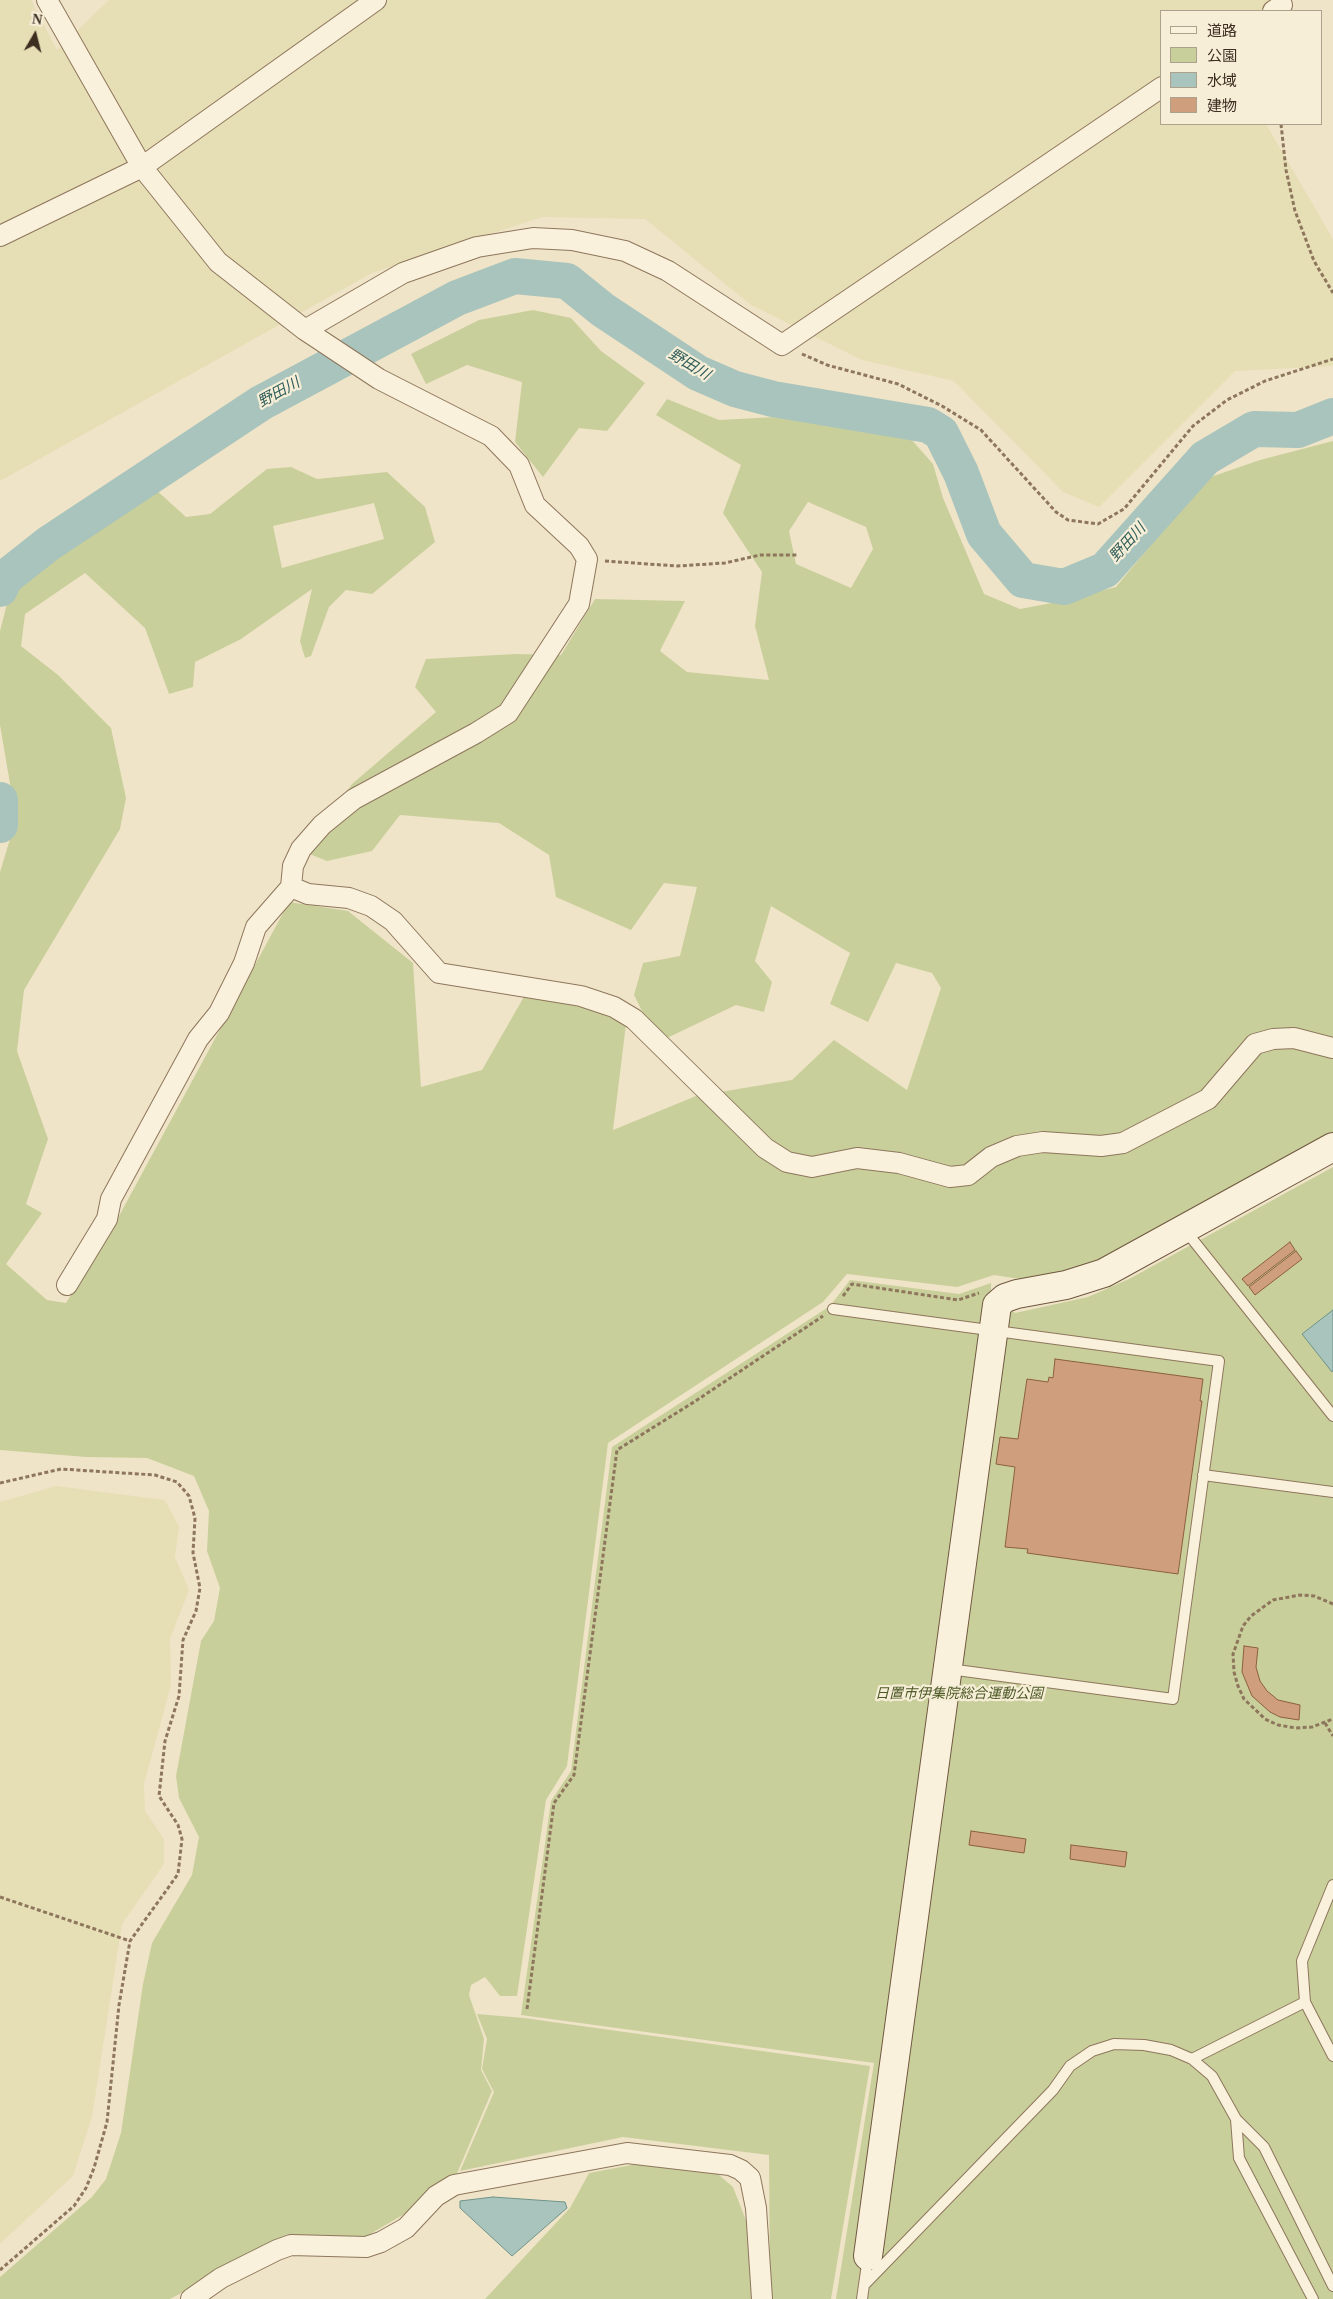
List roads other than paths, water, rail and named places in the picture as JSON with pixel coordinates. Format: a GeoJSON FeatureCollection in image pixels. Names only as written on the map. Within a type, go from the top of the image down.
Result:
{"type":"FeatureCollection","features":[{"type":"Feature","properties":{"kind":"street"},"geometry":{"type":"LineString","coordinates":[[47,0],[142,168],[218,262],[312,335],[379,379],[491,436],[519,466],[535,506],[579,546],[587,559],[579,604],[508,713],[476,733],[354,799],[322,825],[301,848],[293,866],[291,887],[256,927],[244,963],[219,1012],[198,1039],[111,1199],[107,1219],[67,1285]]}},
{"type":"Feature","properties":{"kind":"street"},"geometry":{"type":"LineString","coordinates":[[0,236],[142,168],[376,0]]}},
{"type":"Feature","properties":{"kind":"street"},"geometry":{"type":"LineString","coordinates":[[312,335],[403,273],[477,248],[533,238],[572,240],[625,251],[668,271],[782,346],[1160,88]]}},
{"type":"Feature","properties":{"kind":"street"},"geometry":{"type":"LineString","coordinates":[[291,887],[308,894],[349,898],[371,906],[393,921],[439,973],[581,996],[614,1007],[634,1019],[765,1148],[787,1162],[812,1167],[857,1158],[899,1163],[950,1177],[968,1175],[991,1157],[1018,1146],[1043,1142],[1101,1146],[1123,1142],[1208,1099],[1255,1044],[1272,1039],[1294,1038],[1333,1048]]}},
{"type":"Feature","properties":{"kind":"street"},"geometry":{"type":"LineString","coordinates":[[868,2256],[997,1305],[1005,1298],[1017,1294],[1066,1285],[1104,1273],[1333,1147]]}},
{"type":"Feature","properties":{"kind":"street"},"geometry":{"type":"LineString","coordinates":[[191,2299],[221,2278],[284,2248],[322,2244],[366,2247],[382,2242],[406,2228],[436,2196],[454,2186],[628,2153],[730,2165],[741,2170],[750,2178],[756,2208],[762,2299]]}},
{"type":"Feature","properties":{"kind":"lane"},"geometry":{"type":"LineString","coordinates":[[1184,1229],[1332,1414]]}},
{"type":"Feature","properties":{"kind":"lane"},"geometry":{"type":"LineString","coordinates":[[832,1309],[1219,1362],[1173,1699],[948,1669]]}},
{"type":"Feature","properties":{"kind":"lane"},"geometry":{"type":"LineString","coordinates":[[1203,1475],[1333,1492]]}},
{"type":"Feature","properties":{"kind":"lane"},"geometry":{"type":"LineString","coordinates":[[1333,1885],[1302,1961],[1305,2002],[1333,2056]]}},
{"type":"Feature","properties":{"kind":"lane"},"geometry":{"type":"LineString","coordinates":[[1192,2059],[1305,2002]]}},
{"type":"Feature","properties":{"kind":"lane"},"geometry":{"type":"LineString","coordinates":[[864,2285],[1053,2090],[1070,2066],[1092,2051],[1114,2044],[1144,2045],[1171,2050],[1192,2059],[1212,2076],[1236,2119],[1264,2147],[1333,2286]]}},
{"type":"Feature","properties":{"kind":"lane"},"geometry":{"type":"LineString","coordinates":[[1236,2119],[1239,2158],[1313,2299]]}},
{"type":"Feature","properties":{"kind":"lane"},"geometry":{"type":"LineString","coordinates":[[862,2299],[868,2256]]}},
{"type":"Feature","properties":{"kind":"water"},"geometry":{"type":"Polygon","coordinates":[[[1333,1310],[1333,1371],[1332,1372],[1302,1334],[1333,1310]]]}},
{"type":"Feature","properties":{"kind":"water"},"geometry":{"type":"Polygon","coordinates":[[[493,2197],[565,2202],[567,2208],[512,2256],[460,2208],[460,2201],[493,2197]]]}},
{"type":"Feature","properties":{"kind":"waterway","name":"野田川"},"geometry":{"type":"LineString","coordinates":[[0,589],[5,578],[48,544],[261,403],[457,298],[515,276],[567,281],[603,310],[698,373],[735,389],[773,399],[928,425],[941,433],[961,473],[984,534],[1023,580],[1064,587],[1105,570],[1205,458],[1254,429],[1298,430],[1333,416]]}},
{"type":"Feature","properties":{"kind":"waterway","name":"野田川"},"geometry":{"type":"LineString","coordinates":[[0,800],[0,825]]}},
{"type":"Feature","properties":{"kind":"park label","name":"日置市伊集院総合運動公園"},"geometry":{"type":"Point","coordinates":[959,1694]}}]}
